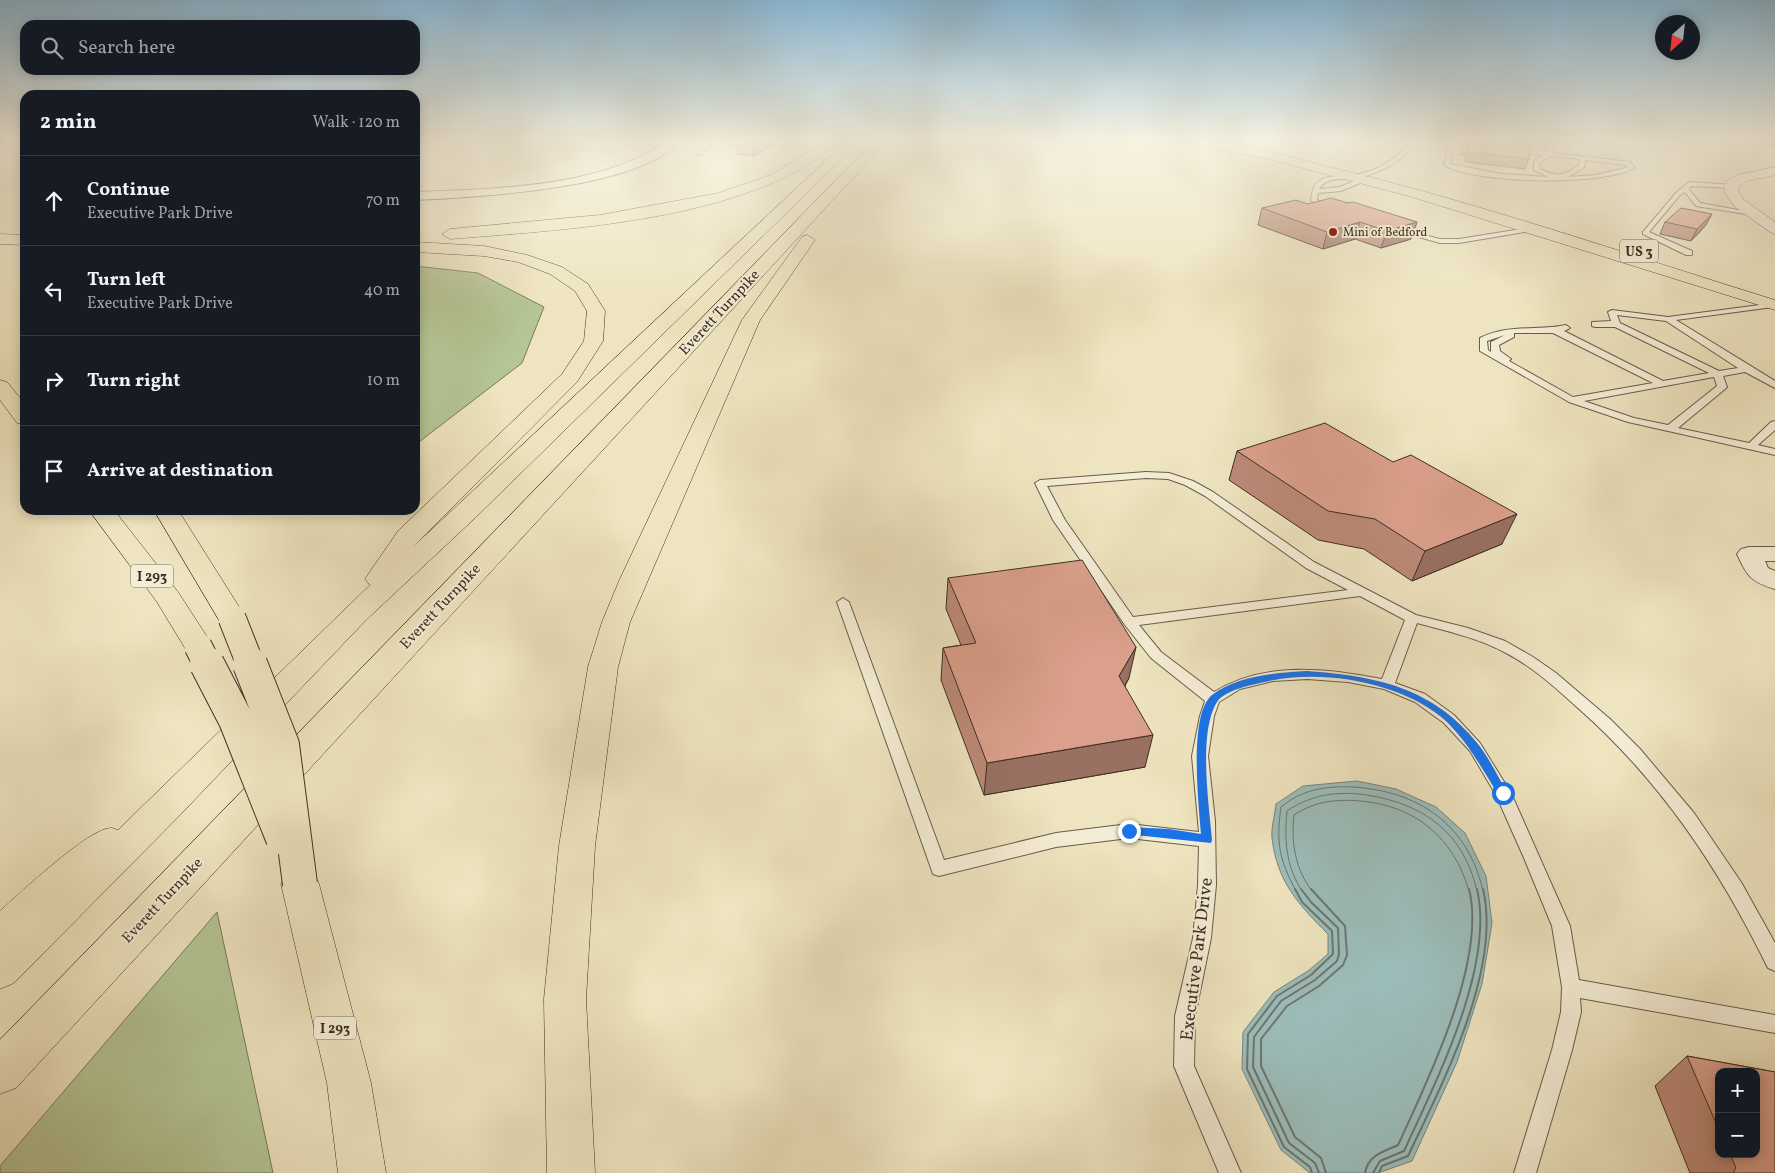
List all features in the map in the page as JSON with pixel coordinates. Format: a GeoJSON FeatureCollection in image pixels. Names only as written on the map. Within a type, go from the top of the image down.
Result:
{"type":"FeatureCollection","features":[{"type":"Feature","properties":{"kind":"main road"},"geometry":{"type":"LineString","coordinates":[[420,235],[554,225],[649,212],[700,202],[721,196]]}},
{"type":"Feature","properties":{"kind":"main road","name":"Everett Turnpike"},"geometry":{"type":"LineString","coordinates":[[0,970],[170,803],[356,613],[812,196]]}},
{"type":"Feature","properties":{"kind":"main road","name":"Everett Turnpike"},"geometry":{"type":"LineString","coordinates":[[0,1072],[821,196]]}},
{"type":"Feature","properties":{"kind":"main road"},"geometry":{"type":"LineString","coordinates":[[571,1173],[565,998],[577,846],[603,667],[614,631],[633,582],[751,320],[835,196]]}},
{"type":"Feature","properties":{"kind":"main road","name":"US 3"},"geometry":{"type":"LineString","coordinates":[[1429,196],[1775,304]]}},
{"type":"Feature","properties":{"kind":"main road","name":"US 3"},"geometry":{"type":"LineString","coordinates":[[1443,196],[1573,230],[1710,274],[1735,283],[1775,304]]}},
{"type":"Feature","properties":{"kind":"main road"},"geometry":{"type":"LineString","coordinates":[[0,240],[20,240]]}},
{"type":"Feature","properties":{"kind":"main road"},"geometry":{"type":"LineString","coordinates":[[356,613],[407,536],[570,378],[584,362],[595,338],[598,319],[593,302],[584,289],[570,276],[549,266],[495,252],[463,248],[420,247]]}},
{"type":"Feature","properties":{"kind":"main road"},"geometry":{"type":"LineString","coordinates":[[0,386],[20,412]]}},
{"type":"Feature","properties":{"kind":"main road","name":"I 293"},"geometry":{"type":"LineString","coordinates":[[105,515],[168,598],[198,646],[250,754],[300,884],[349,1083],[362,1173]]}},
{"type":"Feature","properties":{"kind":"main road"},"geometry":{"type":"LineString","coordinates":[[169,515],[232,618],[282,745],[300,884]]}},
{"type":"Feature","properties":{"kind":"main road"},"geometry":{"type":"LineString","coordinates":[[0,936],[73,869],[170,803]]}},
{"type":"Feature","properties":{"kind":"street"},"geometry":{"type":"LineString","coordinates":[[1733,196],[1752,213],[1775,229]]}},
{"type":"Feature","properties":{"kind":"street"},"geometry":{"type":"LineString","coordinates":[[1775,554],[1749,554],[1758,573],[1775,581]]}},
{"type":"Feature","properties":{"kind":"lane"},"geometry":{"type":"LineString","coordinates":[[1315,196],[1314,201],[1339,211]]}},
{"type":"Feature","properties":{"kind":"lane"},"geometry":{"type":"LineString","coordinates":[[1677,196],[1645,233],[1689,253]]}},
{"type":"Feature","properties":{"kind":"lane"},"geometry":{"type":"LineString","coordinates":[[1691,196],[1698,205],[1752,213]]}},
{"type":"Feature","properties":{"kind":"lane"},"geometry":{"type":"LineString","coordinates":[[1392,228],[1440,241],[1459,241],[1534,229]]}},
{"type":"Feature","properties":{"kind":"lane"},"geometry":{"type":"LineString","coordinates":[[1616,329],[1612,312],[1668,319],[1775,304]]}},
{"type":"Feature","properties":{"kind":"lane"},"geometry":{"type":"LineString","coordinates":[[1668,319],[1746,369],[1775,384]]}},
{"type":"Feature","properties":{"kind":"lane"},"geometry":{"type":"LineString","coordinates":[[1595,324],[1631,332],[1718,374],[1722,387],[1670,429]]}},
{"type":"Feature","properties":{"kind":"lane"},"geometry":{"type":"LineString","coordinates":[[1566,328],[1494,334],[1483,340],[1484,351],[1572,400],[1631,420],[1775,452]]}},
{"type":"Feature","properties":{"kind":"lane"},"geometry":{"type":"LineString","coordinates":[[1555,330],[1628,366],[1658,385]]}},
{"type":"Feature","properties":{"kind":"lane"},"geometry":{"type":"LineString","coordinates":[[1512,333],[1510,337],[1500,339],[1494,344],[1496,352],[1565,390],[1579,393],[1633,384],[1658,385]]}},
{"type":"Feature","properties":{"kind":"lane"},"geometry":{"type":"LineString","coordinates":[[1575,340],[1585,338]]}},
{"type":"Feature","properties":{"kind":"lane"},"geometry":{"type":"LineString","coordinates":[[1643,347],[1658,345]]}},
{"type":"Feature","properties":{"kind":"lane"},"geometry":{"type":"LineString","coordinates":[[1602,354],[1613,352]]}},
{"type":"Feature","properties":{"kind":"lane"},"geometry":{"type":"LineString","coordinates":[[1671,360],[1685,358]]}},
{"type":"Feature","properties":{"kind":"lane"},"geometry":{"type":"LineString","coordinates":[[1628,366],[1639,365]]}},
{"type":"Feature","properties":{"kind":"lane"},"geometry":{"type":"LineString","coordinates":[[1572,400],[1746,369]]}},
{"type":"Feature","properties":{"kind":"lane"},"geometry":{"type":"LineString","coordinates":[[1751,447],[1775,424]]}},
{"type":"Feature","properties":{"kind":"lane"},"geometry":{"type":"LineString","coordinates":[[1525,1173],[1562,1050],[1571,1012],[1571,987],[1560,926],[1503,793],[1475,747],[1449,719],[1420,698],[1387,685],[1348,677],[1307,674],[1273,676],[1236,685],[1213,699],[1156,655],[1130,622],[1059,520],[1040,483],[1146,476],[1169,476],[1189,482],[1310,565],[1361,592],[1412,618],[1484,636],[1514,650],[1559,683],[1599,716],[1639,757],[1681,805],[1751,912],[1775,962]]}},
{"type":"Feature","properties":{"kind":"lane"},"geometry":{"type":"LineString","coordinates":[[1130,622],[1361,592]]}},
{"type":"Feature","properties":{"kind":"lane"},"geometry":{"type":"LineString","coordinates":[[844,602],[939,869],[1056,840],[1129,831],[1169,834],[1207,840]]}},
{"type":"Feature","properties":{"kind":"lane"},"geometry":{"type":"LineString","coordinates":[[1387,685],[1412,618]]}},
{"type":"Feature","properties":{"kind":"lane","name":"Executive Park Drive"},"geometry":{"type":"LineString","coordinates":[[1213,699],[1207,716],[1200,756],[1207,840],[1207,885],[1202,938],[1184,1016],[1184,1066],[1230,1173]]}},
{"type":"Feature","properties":{"kind":"lane"},"geometry":{"type":"LineString","coordinates":[[1571,987],[1775,1024]]}},
{"type":"Feature","properties":{"kind":"green space"},"geometry":{"type":"Polygon","coordinates":[[[420,267],[478,273],[544,307],[522,363],[420,441],[420,267]]]}},
{"type":"Feature","properties":{"kind":"green space"},"geometry":{"type":"Polygon","coordinates":[[[217,912],[273,1173],[0,1173],[0,1166],[217,912]]]}},
{"type":"Feature","properties":{"kind":"water"},"geometry":{"type":"Polygon","coordinates":[[[1357,781],[1396,789],[1436,807],[1465,833],[1486,876],[1492,923],[1482,984],[1457,1062],[1412,1161],[1378,1173],[1310,1173],[1281,1150],[1242,1069],[1243,1032],[1274,992],[1308,971],[1328,954],[1328,934],[1291,892],[1279,867],[1272,838],[1276,804],[1303,786],[1357,781]]]}},
{"type":"Feature","properties":{"kind":"building"},"geometry":{"type":"Polygon","coordinates":[[[1331,198],[1348,203],[1353,202],[1417,222],[1387,231],[1360,222],[1327,232],[1262,208],[1296,200],[1308,204],[1331,198]]]}},
{"type":"Feature","properties":{"kind":"building"},"geometry":{"type":"Polygon","coordinates":[[[1681,208],[1712,214],[1697,229],[1665,222],[1681,208]]]}},
{"type":"Feature","properties":{"kind":"building"},"geometry":{"type":"Polygon","coordinates":[[[1325,423],[1393,462],[1411,455],[1517,514],[1425,551],[1375,519],[1328,511],[1237,451],[1325,423]]]}},
{"type":"Feature","properties":{"kind":"building"},"geometry":{"type":"Polygon","coordinates":[[[1082,560],[1136,647],[1119,676],[1153,735],[987,763],[943,648],[976,643],[948,578],[1082,560]]]}},
{"type":"Feature","properties":{"kind":"building"},"geometry":{"type":"Polygon","coordinates":[[[1687,1056],[1753,1068],[1715,1068],[1715,1121],[1687,1056]]]}},
{"type":"Feature","properties":{"kind":"building"},"geometry":{"type":"Polygon","coordinates":[[[1760,1069],[1775,1072],[1775,1173],[1733,1173],[1736,1168],[1732,1158],[1760,1158],[1760,1069]]]}},
{"type":"Feature","properties":{"kind":"place","name":"Mini of Bedford"},"geometry":{"type":"Point","coordinates":[1333,232]}},
{"type":"Feature","properties":{"kind":"route"},"geometry":{"type":"LineString","coordinates":[[1129,831],[1169,834],[1207,840],[1200,756],[1207,716],[1213,699],[1236,685],[1273,676],[1307,674],[1348,677],[1387,685],[1420,698],[1449,719],[1475,747],[1503,793]]}}]}
